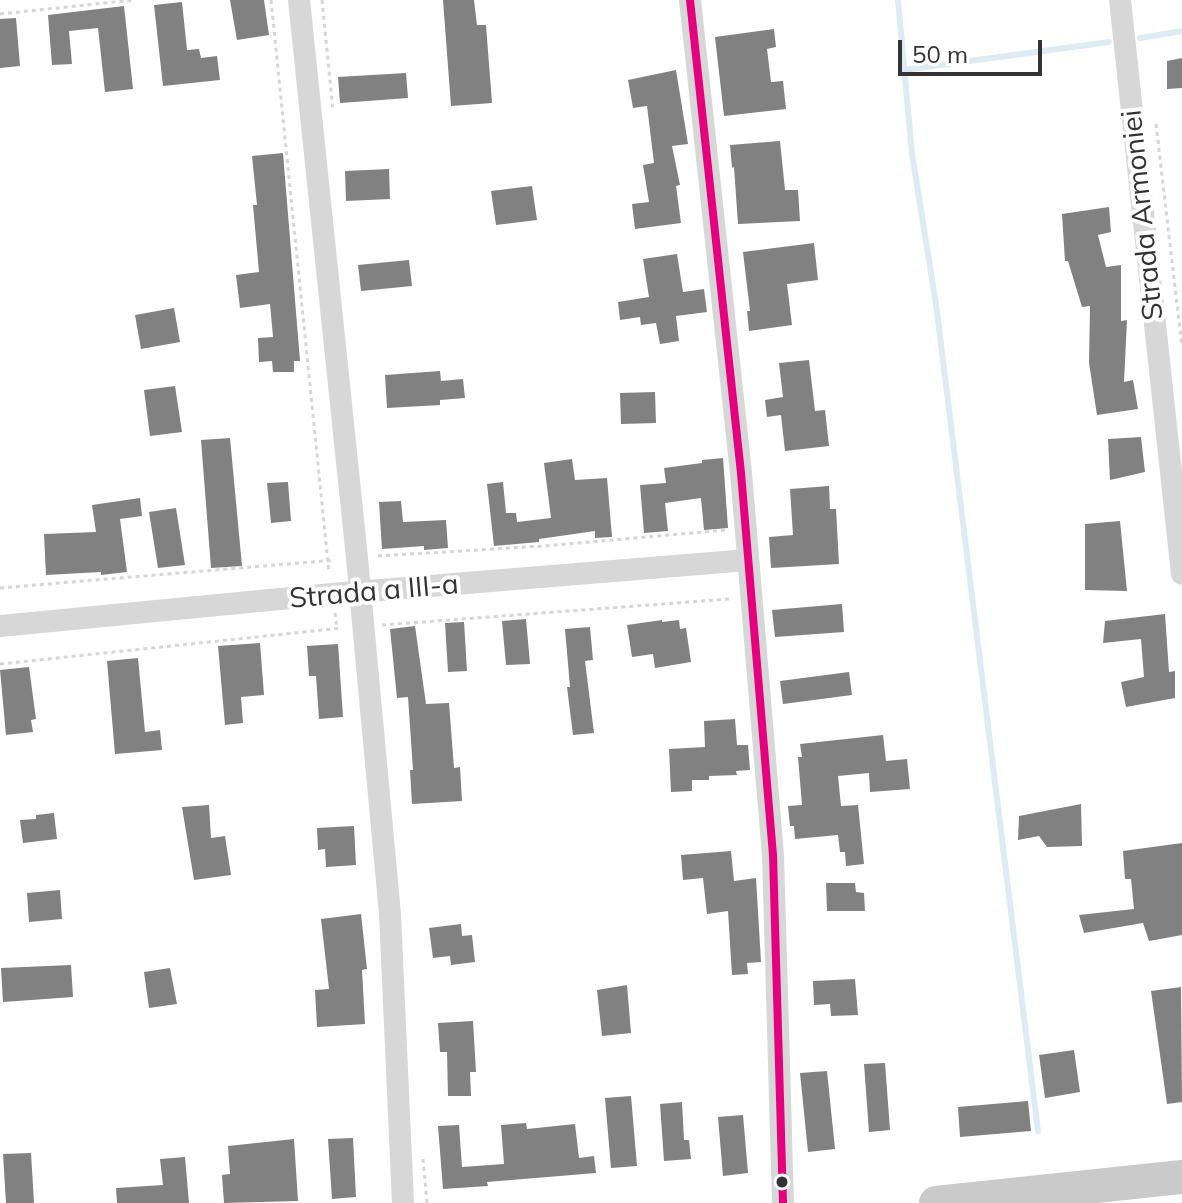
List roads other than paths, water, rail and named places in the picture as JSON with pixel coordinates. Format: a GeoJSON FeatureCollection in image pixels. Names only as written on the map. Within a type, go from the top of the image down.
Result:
{"type":"FeatureCollection","features":[{"type":"Feature","properties":{"kind":"main road"},"geometry":{"type":"LineString","coordinates":[[936,1203],[1182,1177]]}},
{"type":"Feature","properties":{"kind":"street"},"geometry":{"type":"LineString","coordinates":[[299,0],[357,558],[390,914],[403,1203]]}},
{"type":"Feature","properties":{"kind":"street"},"geometry":{"type":"LineString","coordinates":[[690,0],[740,457],[775,896],[783,1203]]}},
{"type":"Feature","properties":{"kind":"street","name":"Strada Armoniei"},"geometry":{"type":"LineString","coordinates":[[1120,0],[1179,522],[1182,574]]}},
{"type":"Feature","properties":{"kind":"street","name":"Strada a III-a"},"geometry":{"type":"LineString","coordinates":[[0,626],[332,594],[748,560]]}},
{"type":"Feature","properties":{"kind":"waterway"},"geometry":{"type":"LineString","coordinates":[[898,0],[912,154],[936,304],[1038,1131]]}},
{"type":"Feature","properties":{"kind":"waterway"},"geometry":{"type":"LineString","coordinates":[[1140,38],[1182,31]]}},
{"type":"Feature","properties":{"kind":"waterway"},"geometry":{"type":"LineString","coordinates":[[904,70],[1109,42]]}}]}
